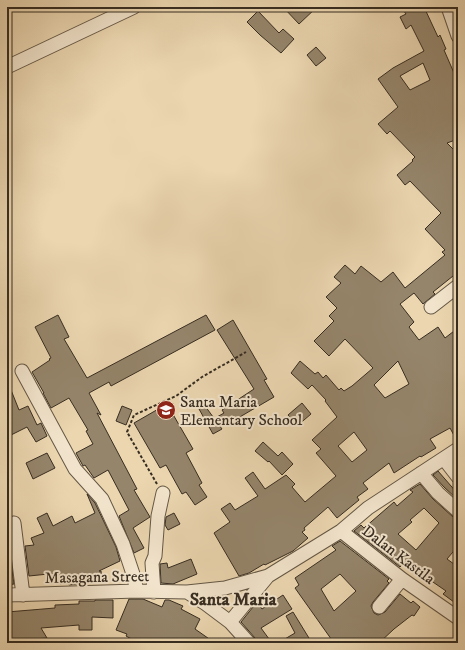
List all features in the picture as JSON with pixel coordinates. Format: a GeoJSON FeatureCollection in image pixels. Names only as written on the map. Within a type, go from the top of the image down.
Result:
{"type":"FeatureCollection","features":[{"type":"Feature","properties":{"kind":"street"},"geometry":{"type":"LineString","coordinates":[[7,67],[134,7]]}},
{"type":"Feature","properties":{"kind":"street"},"geometry":{"type":"LineString","coordinates":[[448,7],[458,36]]}},
{"type":"Feature","properties":{"kind":"street"},"geometry":{"type":"LineString","coordinates":[[431,308],[458,286]]}},
{"type":"Feature","properties":{"kind":"street"},"geometry":{"type":"LineString","coordinates":[[22,371],[75,469],[102,499],[123,544],[137,591]]}},
{"type":"Feature","properties":{"kind":"street"},"geometry":{"type":"LineString","coordinates":[[230,622],[268,576],[341,531],[368,508],[458,450]]}},
{"type":"Feature","properties":{"kind":"street"},"geometry":{"type":"LineString","coordinates":[[444,459],[458,477]]}},
{"type":"Feature","properties":{"kind":"street"},"geometry":{"type":"LineString","coordinates":[[422,473],[438,493],[458,511]]}},
{"type":"Feature","properties":{"kind":"street"},"geometry":{"type":"LineString","coordinates":[[154,592],[152,563],[155,556],[158,516],[163,494]]}},
{"type":"Feature","properties":{"kind":"street"},"geometry":{"type":"LineString","coordinates":[[14,523],[23,595]]}},
{"type":"Feature","properties":{"kind":"street","name":"Dalan Kastila"},"geometry":{"type":"LineString","coordinates":[[341,531],[402,579],[458,618]]}},
{"type":"Feature","properties":{"kind":"street","name":"Masagana Street"},"geometry":{"type":"LineString","coordinates":[[7,595],[137,591],[187,592],[225,588],[268,576]]}},
{"type":"Feature","properties":{"kind":"street"},"geometry":{"type":"LineString","coordinates":[[379,607],[402,579]]}},
{"type":"Feature","properties":{"kind":"street"},"geometry":{"type":"LineString","coordinates":[[187,592],[230,622],[249,643]]}},
{"type":"Feature","properties":{"kind":"path"},"geometry":{"type":"LineString","coordinates":[[163,494],[127,432],[134,415],[176,396],[202,377],[246,352]]}},
{"type":"Feature","properties":{"kind":"building"},"geometry":{"type":"Polygon","coordinates":[[[283,7],[317,7],[299,24],[283,7]]]}},
{"type":"Feature","properties":{"kind":"building"},"geometry":{"type":"Polygon","coordinates":[[[401,7],[424,7],[438,37],[440,35],[446,49],[444,50],[454,73],[458,71],[458,139],[447,143],[458,154],[458,272],[433,292],[435,294],[423,304],[414,293],[400,304],[414,322],[409,327],[419,340],[438,327],[445,338],[458,328],[458,441],[450,428],[430,439],[436,448],[421,457],[420,456],[394,473],[389,463],[363,483],[368,489],[357,497],[359,500],[337,518],[328,507],[304,528],[305,530],[302,532],[308,538],[293,551],[265,565],[264,564],[249,573],[239,576],[214,533],[230,522],[221,509],[230,503],[235,510],[258,496],[245,478],[253,472],[265,489],[286,475],[295,484],[292,487],[305,502],[336,476],[316,453],[321,449],[312,440],[337,417],[325,401],[326,400],[312,385],[308,389],[291,373],[300,361],[315,374],[318,372],[323,378],[326,375],[339,390],[341,388],[344,391],[373,368],[345,339],[329,356],[314,341],[334,321],[329,316],[337,308],[326,297],[341,283],[334,277],[345,265],[355,274],[361,266],[381,282],[393,272],[405,288],[445,255],[442,252],[445,250],[425,229],[441,213],[410,181],[405,185],[397,175],[413,161],[412,160],[415,157],[390,131],[387,134],[378,124],[398,107],[378,79],[393,68],[424,51],[411,25],[406,29],[400,17],[406,14],[401,7]],[[423,63],[400,76],[410,90],[430,80],[423,63]],[[398,361],[374,385],[385,398],[409,384],[398,361]],[[354,432],[338,446],[352,462],[367,450],[354,432]]]}},
{"type":"Feature","properties":{"kind":"building"},"geometry":{"type":"Polygon","coordinates":[[[258,11],[279,33],[283,29],[294,39],[281,53],[247,22],[258,11]]]}},
{"type":"Feature","properties":{"kind":"building"},"geometry":{"type":"Polygon","coordinates":[[[316,47],[326,58],[316,66],[307,55],[316,47]]]}},
{"type":"Feature","properties":{"kind":"building"},"geometry":{"type":"Polygon","coordinates":[[[58,315],[69,337],[64,339],[87,378],[206,315],[215,330],[111,386],[109,382],[89,393],[101,415],[97,413],[137,489],[134,490],[150,517],[133,528],[144,548],[134,553],[119,516],[129,510],[108,470],[94,478],[85,465],[83,466],[76,453],[93,444],[86,431],[88,430],[69,398],[51,408],[32,372],[51,358],[35,327],[58,315]]]}},
{"type":"Feature","properties":{"kind":"building"},"geometry":{"type":"Polygon","coordinates":[[[233,320],[267,379],[264,380],[274,397],[226,425],[217,417],[224,413],[222,410],[254,389],[217,330],[233,320]]]}},
{"type":"Feature","properties":{"kind":"building"},"geometry":{"type":"Polygon","coordinates":[[[7,380],[19,410],[28,406],[37,425],[41,423],[47,436],[36,442],[27,427],[7,437],[7,380]]]}},
{"type":"Feature","properties":{"kind":"building"},"geometry":{"type":"Polygon","coordinates":[[[302,403],[311,414],[297,426],[288,415],[302,403]]]}},
{"type":"Feature","properties":{"kind":"building"},"geometry":{"type":"Polygon","coordinates":[[[167,404],[193,449],[186,453],[202,483],[199,485],[207,497],[195,505],[186,492],[182,494],[166,465],[160,468],[134,423],[167,404]]]}},
{"type":"Feature","properties":{"kind":"building"},"geometry":{"type":"Polygon","coordinates":[[[122,406],[132,410],[126,425],[116,421],[122,406]]]}},
{"type":"Feature","properties":{"kind":"building"},"geometry":{"type":"Polygon","coordinates":[[[205,406],[222,429],[213,434],[199,409],[205,406]]]}},
{"type":"Feature","properties":{"kind":"building"},"geometry":{"type":"Polygon","coordinates":[[[263,442],[278,456],[282,452],[293,464],[282,475],[269,461],[268,462],[255,451],[263,442]]]}},
{"type":"Feature","properties":{"kind":"building"},"geometry":{"type":"Polygon","coordinates":[[[47,453],[55,468],[33,479],[26,463],[47,453]]]}},
{"type":"Feature","properties":{"kind":"building"},"geometry":{"type":"Polygon","coordinates":[[[438,471],[458,494],[458,500],[433,475],[438,471]]]}},
{"type":"Feature","properties":{"kind":"building"},"geometry":{"type":"Polygon","coordinates":[[[420,484],[433,499],[458,520],[458,546],[447,559],[458,567],[458,605],[443,594],[446,591],[430,580],[429,581],[419,572],[418,573],[406,561],[400,567],[354,531],[361,525],[364,528],[394,502],[397,506],[413,492],[410,490],[420,484]],[[424,508],[410,520],[412,522],[398,534],[416,550],[439,523],[424,508]]]}},
{"type":"Feature","properties":{"kind":"building"},"geometry":{"type":"Polygon","coordinates":[[[87,494],[95,503],[116,547],[120,561],[99,571],[101,571],[102,581],[69,585],[69,582],[60,584],[58,573],[29,576],[25,546],[34,545],[31,538],[44,533],[37,518],[47,513],[53,526],[72,516],[75,523],[95,513],[87,494]]]}},
{"type":"Feature","properties":{"kind":"building"},"geometry":{"type":"Polygon","coordinates":[[[174,513],[180,524],[168,530],[165,525],[166,517],[174,513]]]}},
{"type":"Feature","properties":{"kind":"building"},"geometry":{"type":"Polygon","coordinates":[[[340,541],[389,579],[387,581],[389,583],[371,606],[374,613],[378,615],[385,612],[400,594],[411,603],[413,601],[420,607],[414,616],[412,615],[379,643],[334,643],[295,588],[299,585],[295,578],[336,550],[332,546],[340,541]],[[340,574],[321,589],[334,611],[356,591],[340,574]]]}},
{"type":"Feature","properties":{"kind":"building"},"geometry":{"type":"Polygon","coordinates":[[[9,548],[14,584],[7,585],[7,549],[9,548]]]}},
{"type":"Feature","properties":{"kind":"building"},"geometry":{"type":"Polygon","coordinates":[[[191,559],[197,574],[173,584],[161,583],[160,564],[167,563],[168,568],[191,559]]]}},
{"type":"Feature","properties":{"kind":"building"},"geometry":{"type":"Polygon","coordinates":[[[283,595],[292,609],[261,628],[272,643],[257,643],[255,638],[241,622],[257,602],[262,609],[283,595]]]}},
{"type":"Feature","properties":{"kind":"building"},"geometry":{"type":"Polygon","coordinates":[[[129,599],[143,599],[162,607],[165,600],[169,600],[183,606],[181,609],[200,619],[195,629],[215,643],[139,643],[126,636],[127,634],[116,630],[129,599]]]}},
{"type":"Feature","properties":{"kind":"building"},"geometry":{"type":"Polygon","coordinates":[[[113,600],[113,618],[92,617],[92,630],[79,630],[79,625],[41,628],[47,638],[22,640],[23,643],[7,643],[7,612],[55,608],[55,605],[79,604],[79,601],[113,600]]]}},
{"type":"Feature","properties":{"kind":"building"},"geometry":{"type":"Polygon","coordinates":[[[293,612],[312,643],[278,643],[295,633],[286,616],[293,612]]]}},
{"type":"Feature","properties":{"kind":"place","name":"Santa Maria Elementary School"},"geometry":{"type":"Point","coordinates":[166,410]}},
{"type":"Feature","properties":{"kind":"district","name":"Santa Maria"},"geometry":{"type":"Point","coordinates":[233,599]}}]}
